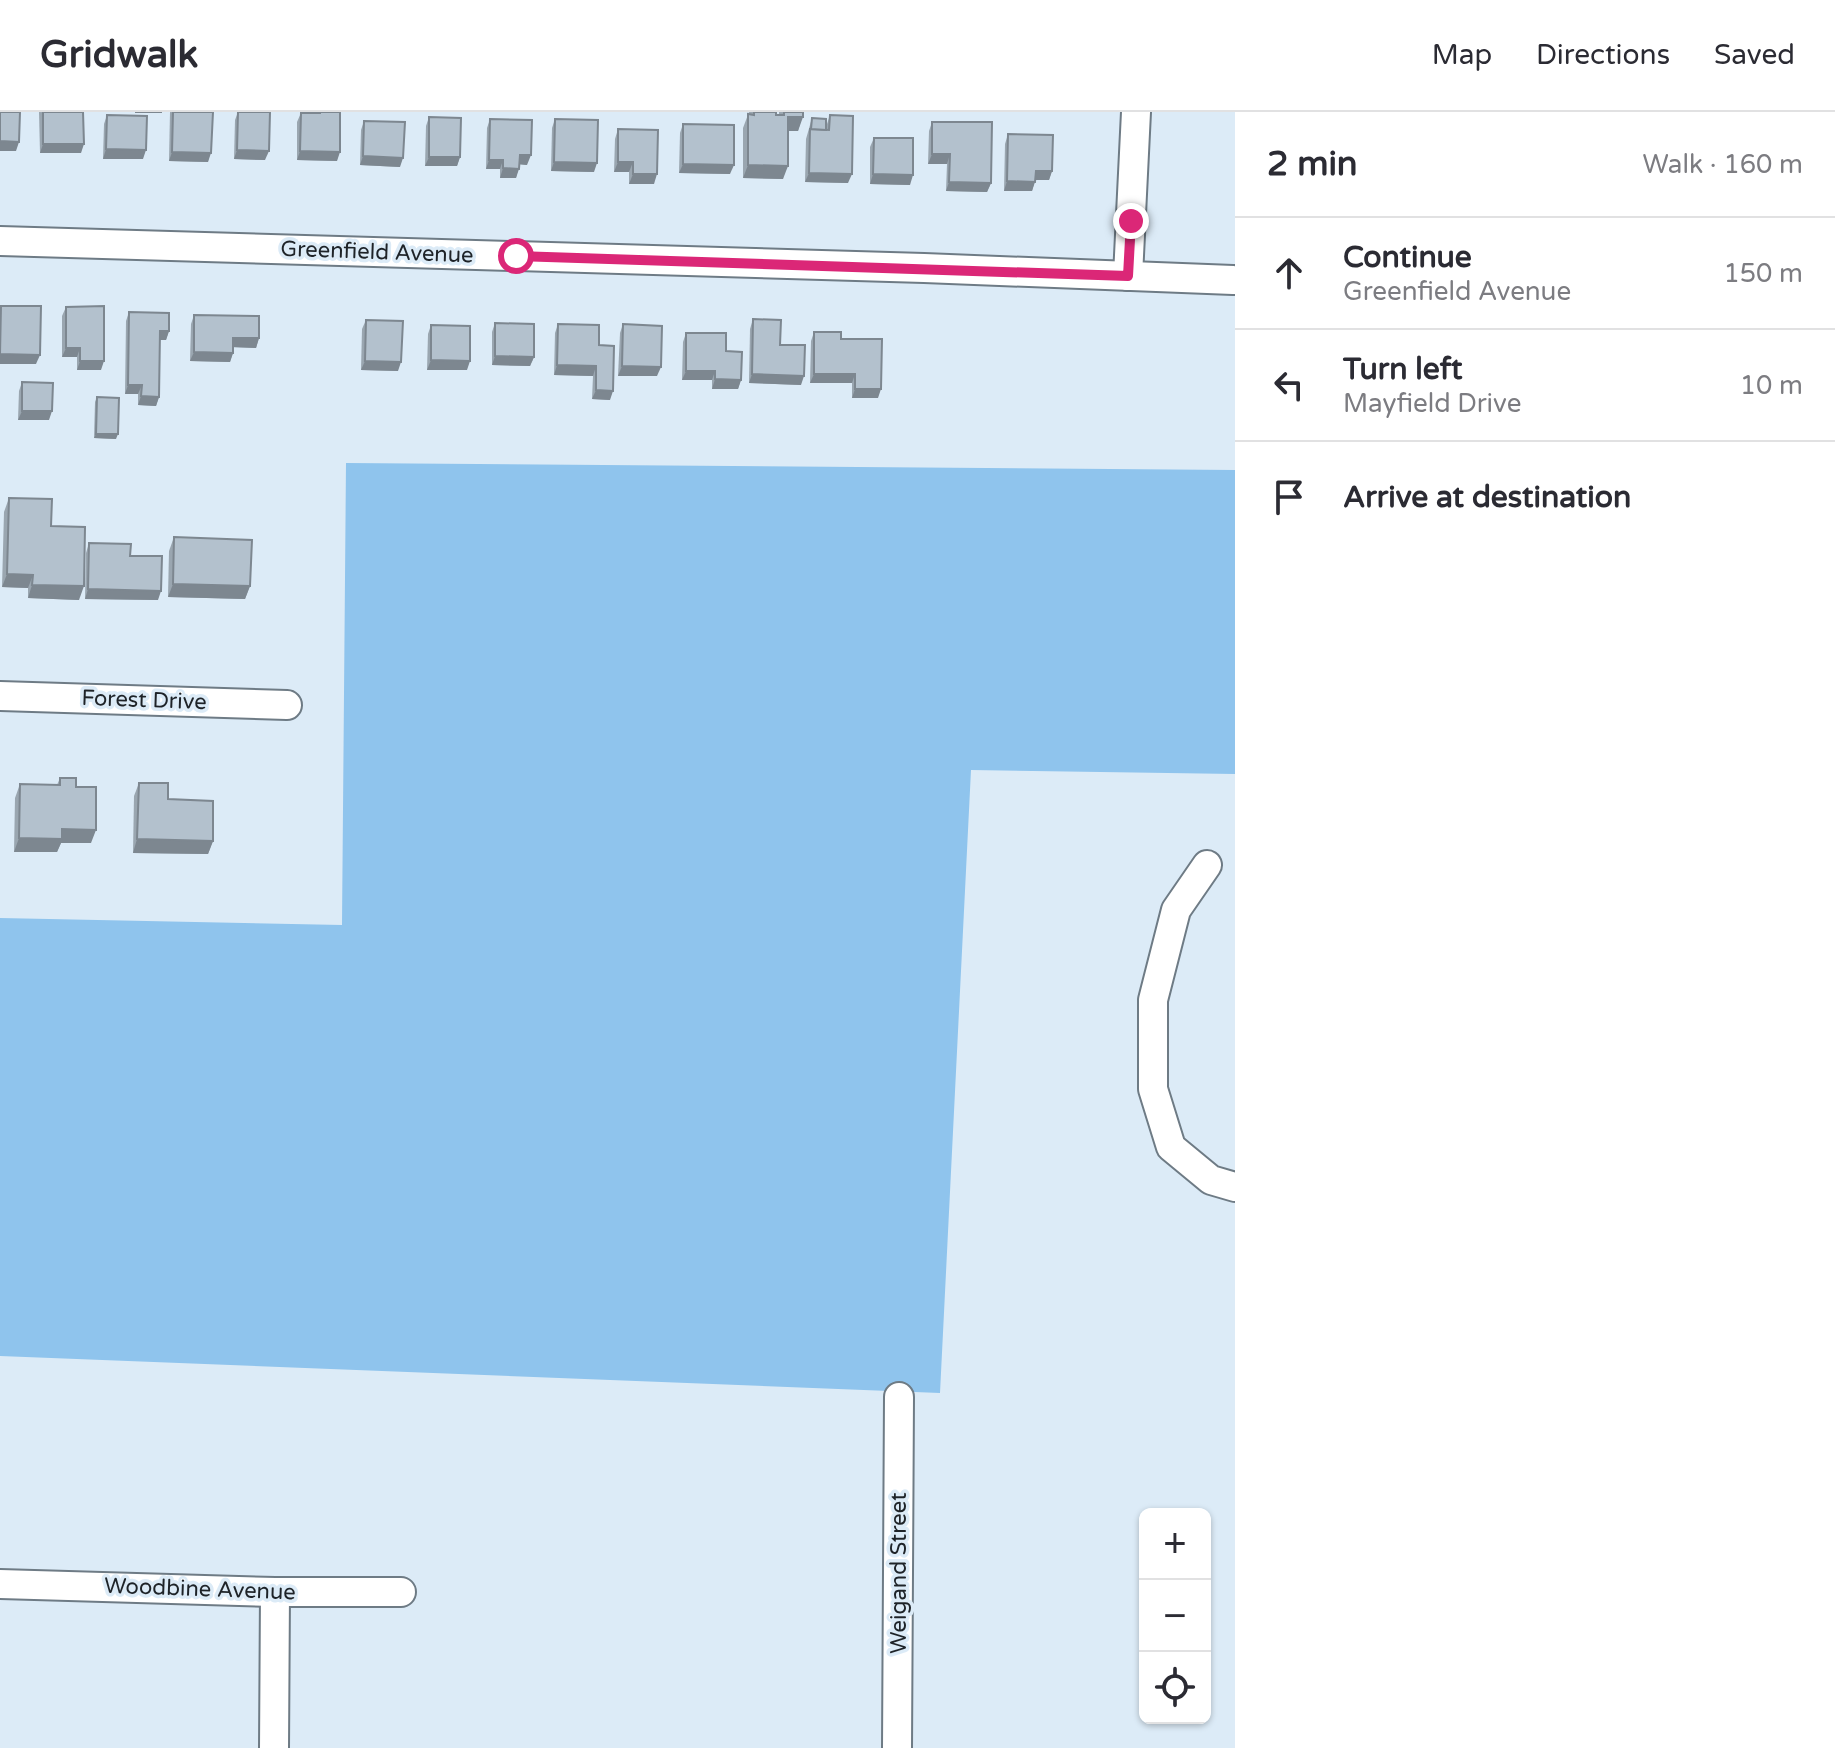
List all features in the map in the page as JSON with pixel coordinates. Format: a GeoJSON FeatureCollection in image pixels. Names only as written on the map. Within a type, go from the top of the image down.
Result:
{"type":"FeatureCollection","features":[{"type":"Feature","properties":{"kind":"street"},"geometry":{"type":"LineString","coordinates":[[1128,276],[1136,112]]}},
{"type":"Feature","properties":{"kind":"street","name":"Greenfield Avenue"},"geometry":{"type":"LineString","coordinates":[[0,241],[1233,280]]}},
{"type":"Feature","properties":{"kind":"street","name":"Forest Drive"},"geometry":{"type":"LineString","coordinates":[[0,696],[287,705]]}},
{"type":"Feature","properties":{"kind":"street"},"geometry":{"type":"LineString","coordinates":[[1207,865],[1176,910],[1153,1000],[1153,1089],[1171,1147],[1211,1180],[1235,1187]]}},
{"type":"Feature","properties":{"kind":"street","name":"Weigand Street"},"geometry":{"type":"LineString","coordinates":[[897,1748],[899,1397]]}},
{"type":"Feature","properties":{"kind":"street","name":"Woodbine Avenue"},"geometry":{"type":"LineString","coordinates":[[0,1584],[275,1592],[401,1592]]}},
{"type":"Feature","properties":{"kind":"street"},"geometry":{"type":"LineString","coordinates":[[274,1748],[275,1592]]}},
{"type":"Feature","properties":{"kind":"shaded area"},"geometry":{"type":"Polygon","coordinates":[[[346,463],[1235,470],[1235,774],[971,770],[940,1393],[0,1356],[0,918],[342,925],[346,463]]]}},
{"type":"Feature","properties":{"kind":"building"},"geometry":{"type":"Polygon","coordinates":[[[0,112],[20,112],[19,142],[0,141],[0,112]]]}},
{"type":"Feature","properties":{"kind":"building"},"geometry":{"type":"Polygon","coordinates":[[[43,112],[83,112],[84,144],[43,144],[43,112]]]}},
{"type":"Feature","properties":{"kind":"building"},"geometry":{"type":"Polygon","coordinates":[[[173,112],[213,112],[211,153],[172,152],[173,112]]]}},
{"type":"Feature","properties":{"kind":"building"},"geometry":{"type":"Polygon","coordinates":[[[238,112],[270,112],[269,151],[237,150],[238,112]]]}},
{"type":"Feature","properties":{"kind":"building"},"geometry":{"type":"Polygon","coordinates":[[[340,112],[340,152],[300,151],[301,113],[340,112]]]}},
{"type":"Feature","properties":{"kind":"building"},"geometry":{"type":"Polygon","coordinates":[[[754,112],[784,115],[784,112],[803,112],[803,117],[788,117],[788,166],[748,165],[748,114],[754,115],[754,112]]]}},
{"type":"Feature","properties":{"kind":"building"},"geometry":{"type":"Polygon","coordinates":[[[107,115],[147,116],[146,150],[106,149],[107,115]]]}},
{"type":"Feature","properties":{"kind":"building"},"geometry":{"type":"Polygon","coordinates":[[[830,115],[853,116],[852,174],[809,173],[810,129],[829,130],[830,115]]]}},
{"type":"Feature","properties":{"kind":"building"},"geometry":{"type":"Polygon","coordinates":[[[429,117],[461,118],[460,157],[429,157],[429,117]]]}},
{"type":"Feature","properties":{"kind":"building"},"geometry":{"type":"Polygon","coordinates":[[[812,118],[826,119],[826,130],[811,129],[812,118]]]}},
{"type":"Feature","properties":{"kind":"building"},"geometry":{"type":"Polygon","coordinates":[[[490,119],[532,120],[531,155],[520,155],[519,169],[503,168],[503,160],[489,160],[490,119]]]}},
{"type":"Feature","properties":{"kind":"building"},"geometry":{"type":"Polygon","coordinates":[[[555,119],[598,120],[597,163],[554,162],[555,119]]]}},
{"type":"Feature","properties":{"kind":"building"},"geometry":{"type":"Polygon","coordinates":[[[364,121],[405,122],[403,158],[363,156],[364,121]]]}},
{"type":"Feature","properties":{"kind":"building"},"geometry":{"type":"Polygon","coordinates":[[[932,122],[992,122],[991,183],[949,182],[950,154],[932,154],[932,122]]]}},
{"type":"Feature","properties":{"kind":"building"},"geometry":{"type":"Polygon","coordinates":[[[683,124],[734,125],[734,165],[683,164],[683,124]]]}},
{"type":"Feature","properties":{"kind":"building"},"geometry":{"type":"Polygon","coordinates":[[[618,129],[658,130],[657,174],[633,174],[633,162],[618,162],[618,129]]]}},
{"type":"Feature","properties":{"kind":"building"},"geometry":{"type":"Polygon","coordinates":[[[1008,134],[1053,135],[1052,171],[1036,171],[1035,182],[1007,181],[1008,134]]]}},
{"type":"Feature","properties":{"kind":"building"},"geometry":{"type":"Polygon","coordinates":[[[874,138],[913,138],[913,175],[873,174],[874,138]]]}},
{"type":"Feature","properties":{"kind":"building"},"geometry":{"type":"Polygon","coordinates":[[[1,306],[41,306],[40,355],[0,354],[1,306]]]}},
{"type":"Feature","properties":{"kind":"building"},"geometry":{"type":"Polygon","coordinates":[[[104,306],[104,361],[80,361],[80,348],[66,348],[66,307],[104,306]]]}},
{"type":"Feature","properties":{"kind":"building"},"geometry":{"type":"Polygon","coordinates":[[[129,312],[169,313],[169,331],[160,331],[159,397],[141,396],[142,385],[128,385],[129,312]]]}},
{"type":"Feature","properties":{"kind":"building"},"geometry":{"type":"Polygon","coordinates":[[[194,315],[259,316],[259,338],[233,338],[233,353],[194,352],[194,315]]]}},
{"type":"Feature","properties":{"kind":"building"},"geometry":{"type":"Polygon","coordinates":[[[753,319],[781,320],[780,345],[805,345],[804,376],[752,374],[753,319]]]}},
{"type":"Feature","properties":{"kind":"building"},"geometry":{"type":"Polygon","coordinates":[[[366,320],[403,321],[401,362],[365,361],[366,320]]]}},
{"type":"Feature","properties":{"kind":"building"},"geometry":{"type":"Polygon","coordinates":[[[495,323],[534,324],[534,357],[495,356],[495,323]]]}},
{"type":"Feature","properties":{"kind":"building"},"geometry":{"type":"Polygon","coordinates":[[[558,324],[599,325],[599,345],[614,346],[613,391],[596,390],[596,366],[557,365],[558,324]]]}},
{"type":"Feature","properties":{"kind":"building"},"geometry":{"type":"Polygon","coordinates":[[[623,324],[662,326],[661,367],[622,366],[623,324]]]}},
{"type":"Feature","properties":{"kind":"building"},"geometry":{"type":"Polygon","coordinates":[[[431,325],[470,326],[470,361],[431,360],[431,325]]]}},
{"type":"Feature","properties":{"kind":"building"},"geometry":{"type":"Polygon","coordinates":[[[814,332],[841,332],[841,339],[882,339],[881,389],[855,389],[855,374],[814,374],[814,332]]]}},
{"type":"Feature","properties":{"kind":"building"},"geometry":{"type":"Polygon","coordinates":[[[686,333],[726,333],[726,351],[742,352],[741,380],[715,379],[715,371],[686,371],[686,333]]]}},
{"type":"Feature","properties":{"kind":"building"},"geometry":{"type":"Polygon","coordinates":[[[22,382],[53,383],[52,411],[22,411],[22,382]]]}},
{"type":"Feature","properties":{"kind":"building"},"geometry":{"type":"Polygon","coordinates":[[[97,397],[119,398],[118,434],[96,434],[97,397]]]}},
{"type":"Feature","properties":{"kind":"building"},"geometry":{"type":"Polygon","coordinates":[[[9,498],[52,499],[51,526],[85,527],[84,586],[32,585],[33,575],[7,574],[9,498]]]}},
{"type":"Feature","properties":{"kind":"building"},"geometry":{"type":"Polygon","coordinates":[[[174,537],[252,540],[250,586],[173,584],[174,537]]]}},
{"type":"Feature","properties":{"kind":"building"},"geometry":{"type":"Polygon","coordinates":[[[89,543],[131,544],[130,556],[162,556],[161,591],[88,589],[89,543]]]}},
{"type":"Feature","properties":{"kind":"building"},"geometry":{"type":"Polygon","coordinates":[[[60,778],[76,778],[76,787],[96,787],[96,830],[62,829],[62,839],[19,838],[20,784],[60,785],[60,778]]]}},
{"type":"Feature","properties":{"kind":"building"},"geometry":{"type":"Polygon","coordinates":[[[139,783],[168,783],[168,799],[213,801],[213,841],[137,839],[139,783]]]}},
{"type":"Feature","properties":{"kind":"route"},"geometry":{"type":"LineString","coordinates":[[516,256],[1128,276],[1131,221]]}}]}
